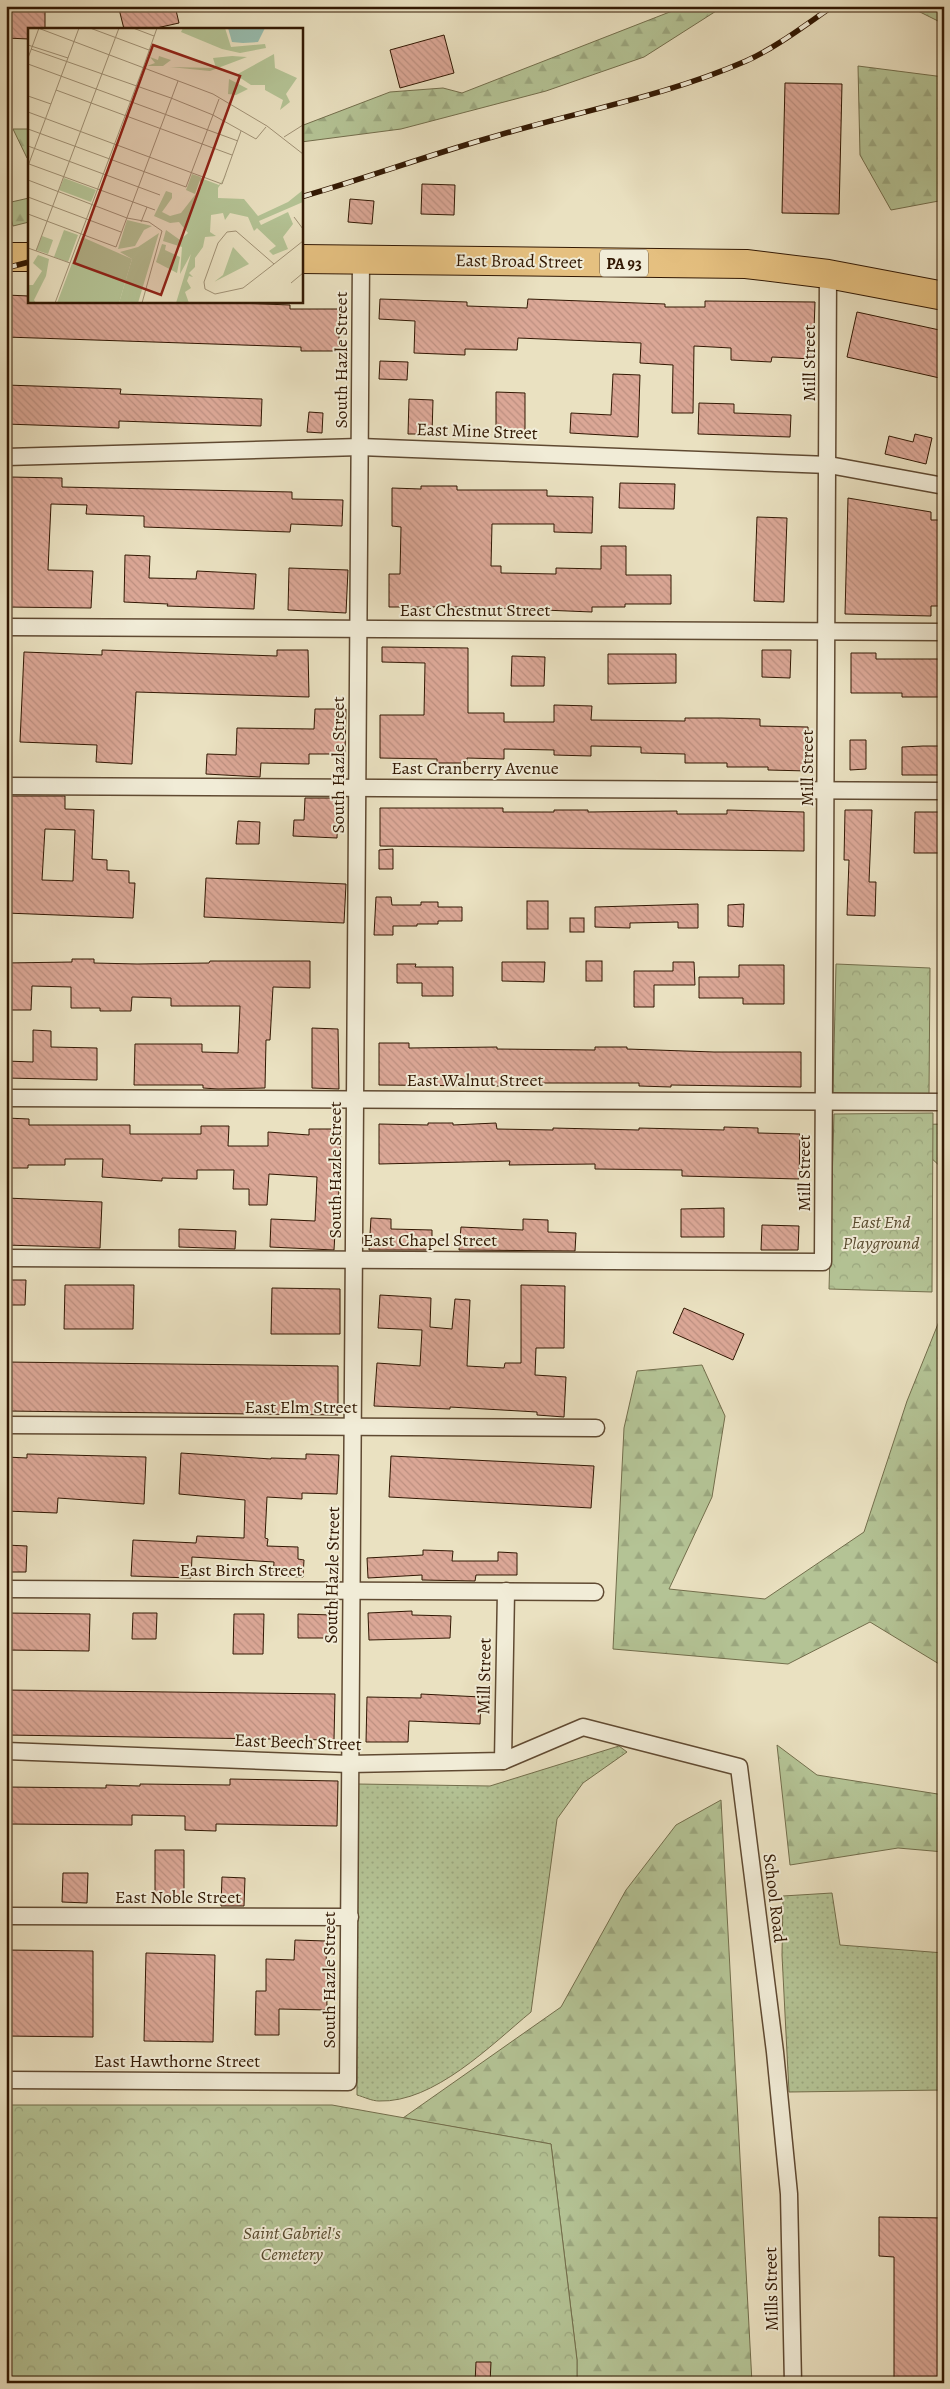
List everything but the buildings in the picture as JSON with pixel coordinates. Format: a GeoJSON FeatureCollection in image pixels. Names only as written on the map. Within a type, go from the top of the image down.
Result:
{"type":"FeatureCollection","features":[{"type":"Feature","properties":{"kind":"highway"},"geometry":{"type":"LineString","coordinates":[[6,257],[28,257]]}},
{"type":"Feature","properties":{"kind":"highway","name":"East Broad Street"},"geometry":{"type":"LineString","coordinates":[[302,258],[746,264],[828,274],[944,296]]}},
{"type":"Feature","properties":{"kind":"street","name":"South Hazle Street"},"geometry":{"type":"LineString","coordinates":[[348,2082],[361,259]]}},
{"type":"Feature","properties":{"kind":"street","name":"Mill Street"},"geometry":{"type":"LineString","coordinates":[[823,1262],[829,465],[828,274]]}},
{"type":"Feature","properties":{"kind":"street","name":"East Mine Street"},"geometry":{"type":"LineString","coordinates":[[6,457],[360,447],[829,465],[944,486]]}},
{"type":"Feature","properties":{"kind":"street","name":"East Chestnut Street"},"geometry":{"type":"LineString","coordinates":[[6,627],[944,632]]}},
{"type":"Feature","properties":{"kind":"street","name":"East Cranberry Avenue"},"geometry":{"type":"LineString","coordinates":[[6,786],[944,790]]}},
{"type":"Feature","properties":{"kind":"street","name":"East Walnut Street"},"geometry":{"type":"LineString","coordinates":[[6,1098],[944,1102]]}},
{"type":"Feature","properties":{"kind":"street","name":"East Chapel Street"},"geometry":{"type":"LineString","coordinates":[[6,1258],[823,1262]]}},
{"type":"Feature","properties":{"kind":"street","name":"East Elm Street"},"geometry":{"type":"LineString","coordinates":[[6,1425],[596,1428]]}},
{"type":"Feature","properties":{"kind":"street","name":"East Birch Street"},"geometry":{"type":"LineString","coordinates":[[6,1589],[595,1592]]}},
{"type":"Feature","properties":{"kind":"street","name":"Mill Street"},"geometry":{"type":"LineString","coordinates":[[502,1761],[506,1591]]}},
{"type":"Feature","properties":{"kind":"street","name":"East Beech Street"},"geometry":{"type":"LineString","coordinates":[[6,1751],[349,1764],[502,1761],[583,1727]]}},
{"type":"Feature","properties":{"kind":"street","name":"School Road"},"geometry":{"type":"LineString","coordinates":[[583,1727],[738,1767],[774,2052],[789,2194]]}},
{"type":"Feature","properties":{"kind":"street","name":"East Noble Street"},"geometry":{"type":"LineString","coordinates":[[6,1916],[350,1918]]}},
{"type":"Feature","properties":{"kind":"street","name":"East Hawthorne Street"},"geometry":{"type":"LineString","coordinates":[[6,2080],[348,2082]]}},
{"type":"Feature","properties":{"kind":"street","name":"Mills Street"},"geometry":{"type":"LineString","coordinates":[[789,2194],[793,2383]]}},
{"type":"Feature","properties":{"kind":"green space"},"geometry":{"type":"Polygon","coordinates":[[[685,6],[724,6],[644,57],[546,91],[401,129],[302,142],[302,126],[390,92],[443,88],[462,93],[685,6]]]}},
{"type":"Feature","properties":{"kind":"green space"},"geometry":{"type":"Polygon","coordinates":[[[908,6],[944,6],[944,24],[908,6]]]}},
{"type":"Feature","properties":{"kind":"green space"},"geometry":{"type":"Polygon","coordinates":[[[858,66],[944,77],[944,200],[891,210],[860,155],[858,66]]]}},
{"type":"Feature","properties":{"kind":"green space"},"geometry":{"type":"Polygon","coordinates":[[[13,129],[28,129],[27,158],[13,129]]]}},
{"type":"Feature","properties":{"kind":"green space"},"geometry":{"type":"Polygon","coordinates":[[[28,198],[28,222],[13,226],[7,203],[28,198]]]}},
{"type":"Feature","properties":{"kind":"green space"},"geometry":{"type":"Polygon","coordinates":[[[836,964],[930,968],[929,1094],[833,1093],[836,964]]]}},
{"type":"Feature","properties":{"kind":"green space","name":"East End Playground"},"geometry":{"type":"Polygon","coordinates":[[[933,1113],[932,1292],[829,1289],[834,1114],[933,1113]]]}},
{"type":"Feature","properties":{"kind":"green space"},"geometry":{"type":"Polygon","coordinates":[[[944,1124],[944,1170],[896,1125],[944,1124]]]}},
{"type":"Feature","properties":{"kind":"green space"},"geometry":{"type":"Polygon","coordinates":[[[944,1309],[944,1667],[870,1622],[788,1664],[613,1649],[624,1428],[637,1371],[702,1365],[725,1416],[712,1497],[669,1589],[765,1599],[864,1532],[907,1401],[944,1309]]]}},
{"type":"Feature","properties":{"kind":"green space"},"geometry":{"type":"Polygon","coordinates":[[[777,1745],[817,1775],[944,1795],[944,1852],[898,1848],[790,1865],[777,1745]]]}},
{"type":"Feature","properties":{"kind":"green space"},"geometry":{"type":"Polygon","coordinates":[[[619,1746],[627,1752],[583,1783],[557,1819],[531,2012],[461,2070],[420,2093],[400,2099],[379,2101],[357,2095],[357,1784],[490,1786],[619,1746]]]}},
{"type":"Feature","properties":{"kind":"green space"},"geometry":{"type":"Polygon","coordinates":[[[721,1800],[752,2383],[577,2383],[577,2360],[551,2144],[403,2118],[561,2007],[626,1890],[676,1825],[721,1800]]]}},
{"type":"Feature","properties":{"kind":"green space"},"geometry":{"type":"Polygon","coordinates":[[[832,1893],[840,1945],[944,1953],[944,2090],[789,2092],[782,1955],[783,1896],[832,1893]]]}},
{"type":"Feature","properties":{"kind":"green space","name":"Saint Gabriel's Cemetery"},"geometry":{"type":"Polygon","coordinates":[[[6,2105],[332,2105],[551,2144],[577,2360],[577,2383],[6,2383],[6,2105]]]}},
{"type":"Feature","properties":{"kind":"railway"},"geometry":{"type":"LineString","coordinates":[[302,197],[472,143],[654,94],[716,73],[769,49],[833,6]]}},
{"type":"Feature","properties":{"kind":"railway"},"geometry":{"type":"LineString","coordinates":[[6,268],[28,262]]}}]}
